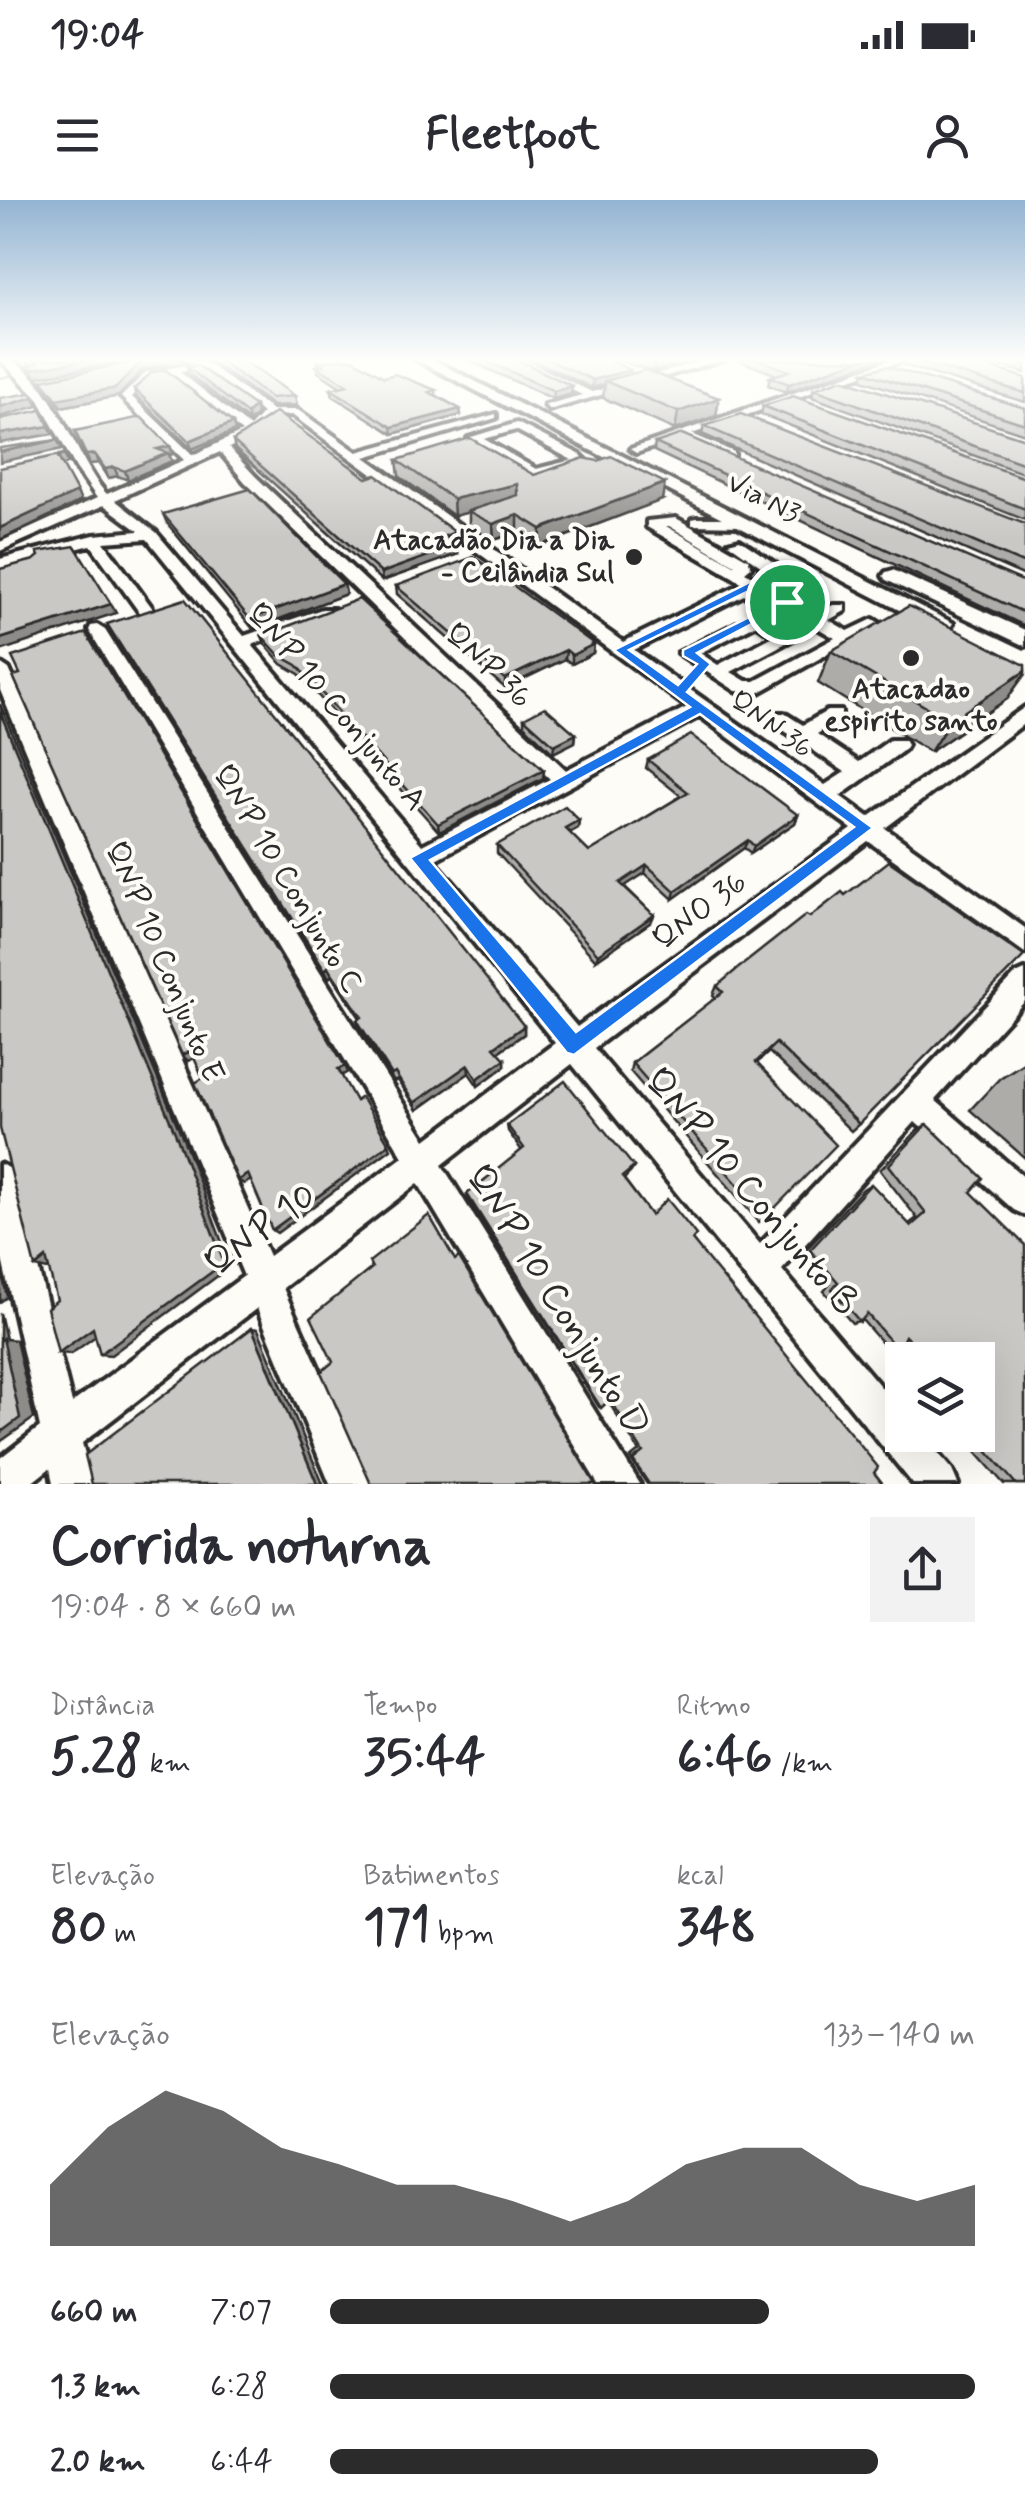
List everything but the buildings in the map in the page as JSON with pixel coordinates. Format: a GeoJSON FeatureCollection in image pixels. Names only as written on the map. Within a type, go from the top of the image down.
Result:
{"type":"FeatureCollection","features":[{"type":"Feature","properties":{"kind":"main road","name":"Via N3"},"geometry":{"type":"LineString","coordinates":[[541,419],[800,531],[1025,639]]}},
{"type":"Feature","properties":{"kind":"main road","name":"Via N3"},"geometry":{"type":"LineString","coordinates":[[628,454],[675,488],[954,630]]}},
{"type":"Feature","properties":{"kind":"main road"},"geometry":{"type":"LineString","coordinates":[[675,488],[720,505],[787,539],[802,538],[800,531]]}},
{"type":"Feature","properties":{"kind":"main road"},"geometry":{"type":"LineString","coordinates":[[812,557],[810,550],[827,549],[984,620]]}},
{"type":"Feature","properties":{"kind":"street"},"geometry":{"type":"LineString","coordinates":[[53,419],[67,437],[68,455],[104,498]]}},
{"type":"Feature","properties":{"kind":"street"},"geometry":{"type":"LineString","coordinates":[[125,422],[140,419]]}},
{"type":"Feature","properties":{"kind":"street"},"geometry":{"type":"LineString","coordinates":[[145,419],[192,462]]}},
{"type":"Feature","properties":{"kind":"street"},"geometry":{"type":"LineString","coordinates":[[231,419],[250,434]]}},
{"type":"Feature","properties":{"kind":"street"},"geometry":{"type":"LineString","coordinates":[[0,548],[222,448],[250,434],[264,419]]}},
{"type":"Feature","properties":{"kind":"street","name":"QNN 36"},"geometry":{"type":"LineString","coordinates":[[303,419],[353,457],[456,523],[477,556],[620,650],[1025,942]]}},
{"type":"Feature","properties":{"kind":"street"},"geometry":{"type":"LineString","coordinates":[[353,457],[514,419]]}},
{"type":"Feature","properties":{"kind":"street"},"geometry":{"type":"LineString","coordinates":[[520,419],[474,436],[529,472],[555,470],[579,459],[628,454],[726,419]]}},
{"type":"Feature","properties":{"kind":"street"},"geometry":{"type":"LineString","coordinates":[[483,444],[503,439],[526,419]]}},
{"type":"Feature","properties":{"kind":"street"},"geometry":{"type":"LineString","coordinates":[[535,419],[579,459]]}},
{"type":"Feature","properties":{"kind":"street"},"geometry":{"type":"LineString","coordinates":[[750,419],[757,422]]}},
{"type":"Feature","properties":{"kind":"street"},"geometry":{"type":"LineString","coordinates":[[51,442],[86,430]]}},
{"type":"Feature","properties":{"kind":"street"},"geometry":{"type":"LineString","coordinates":[[682,434],[736,458]]}},
{"type":"Feature","properties":{"kind":"street"},"geometry":{"type":"LineString","coordinates":[[503,439],[555,470]]}},
{"type":"Feature","properties":{"kind":"street","name":"QNP 36"},"geometry":{"type":"LineString","coordinates":[[222,448],[364,599],[562,778]]}},
{"type":"Feature","properties":{"kind":"street","name":"QNP 10 Conjunto A"},"geometry":{"type":"LineString","coordinates":[[104,498],[127,511],[152,535],[191,598],[240,643],[574,1046]]}},
{"type":"Feature","properties":{"kind":"street"},"geometry":{"type":"LineString","coordinates":[[697,522],[698,500]]}},
{"type":"Feature","properties":{"kind":"street"},"geometry":{"type":"LineString","coordinates":[[76,512],[127,511]]}},
{"type":"Feature","properties":{"kind":"street"},"geometry":{"type":"LineString","coordinates":[[0,564],[90,540],[120,521],[127,511]]}},
{"type":"Feature","properties":{"kind":"street"},"geometry":{"type":"LineString","coordinates":[[734,571],[743,567],[743,562],[670,521],[652,524],[848,638]]}},
{"type":"Feature","properties":{"kind":"street"},"geometry":{"type":"LineString","coordinates":[[697,522],[742,522]]}},
{"type":"Feature","properties":{"kind":"street"},"geometry":{"type":"LineString","coordinates":[[620,650],[756,584],[770,570],[768,564],[697,522]]}},
{"type":"Feature","properties":{"kind":"street"},"geometry":{"type":"LineString","coordinates":[[36,530],[56,542],[152,535]]}},
{"type":"Feature","properties":{"kind":"street","name":"QNP 10 Conjunto C"},"geometry":{"type":"LineString","coordinates":[[90,540],[123,621],[421,1162]]}},
{"type":"Feature","properties":{"kind":"street"},"geometry":{"type":"LineString","coordinates":[[688,653],[812,590]]}},
{"type":"Feature","properties":{"kind":"street"},"geometry":{"type":"LineString","coordinates":[[240,643],[364,599]]}},
{"type":"Feature","properties":{"kind":"street"},"geometry":{"type":"LineString","coordinates":[[679,692],[711,668],[839,608]]}},
{"type":"Feature","properties":{"kind":"street"},"geometry":{"type":"LineString","coordinates":[[658,633],[742,687],[758,687],[873,624]]}},
{"type":"Feature","properties":{"kind":"street","name":"QNP 10 Conjunto E"},"geometry":{"type":"LineString","coordinates":[[5,662],[350,1484]]}},
{"type":"Feature","properties":{"kind":"street"},"geometry":{"type":"LineString","coordinates":[[418,858],[562,778],[700,708]]}},
{"type":"Feature","properties":{"kind":"street","name":"QNO 36"},"geometry":{"type":"LineString","coordinates":[[574,1046],[1025,714]]}},
{"type":"Feature","properties":{"kind":"street"},"geometry":{"type":"LineString","coordinates":[[803,734],[834,715]]}},
{"type":"Feature","properties":{"kind":"street"},"geometry":{"type":"LineString","coordinates":[[777,716],[860,772]]}},
{"type":"Feature","properties":{"kind":"street"},"geometry":{"type":"LineString","coordinates":[[824,797],[896,745]]}},
{"type":"Feature","properties":{"kind":"street"},"geometry":{"type":"LineString","coordinates":[[760,1269],[1025,982]]}},
{"type":"Feature","properties":{"kind":"street","name":"QNP 10"},"geometry":{"type":"LineString","coordinates":[[0,1482],[574,1046]]}},
{"type":"Feature","properties":{"kind":"street","name":"QNP 10 Conjunto B"},"geometry":{"type":"LineString","coordinates":[[574,1046],[938,1484]]}},
{"type":"Feature","properties":{"kind":"street"},"geometry":{"type":"LineString","coordinates":[[914,1100],[1025,1200]]}},
{"type":"Feature","properties":{"kind":"street","name":"QNP 10 Conjunto D"},"geometry":{"type":"LineString","coordinates":[[421,1162],[620,1484]]}},
{"type":"Feature","properties":{"kind":"street"},"geometry":{"type":"LineString","coordinates":[[0,1180],[73,1484]]}},
{"type":"Feature","properties":{"kind":"place","name":"Atacadão Dia a Dia - Ceilândia Sul"},"geometry":{"type":"Point","coordinates":[634,557]}},
{"type":"Feature","properties":{"kind":"place","name":"Atacadao espirito santo"},"geometry":{"type":"Point","coordinates":[911,658]}},
{"type":"Feature","properties":{"kind":"route"},"geometry":{"type":"LineString","coordinates":[[787,602],[688,653],[704,664],[679,692],[700,708],[562,778],[418,858],[574,1046],[866,828],[762,752],[700,708],[620,650],[756,584],[787,602]]}}]}
